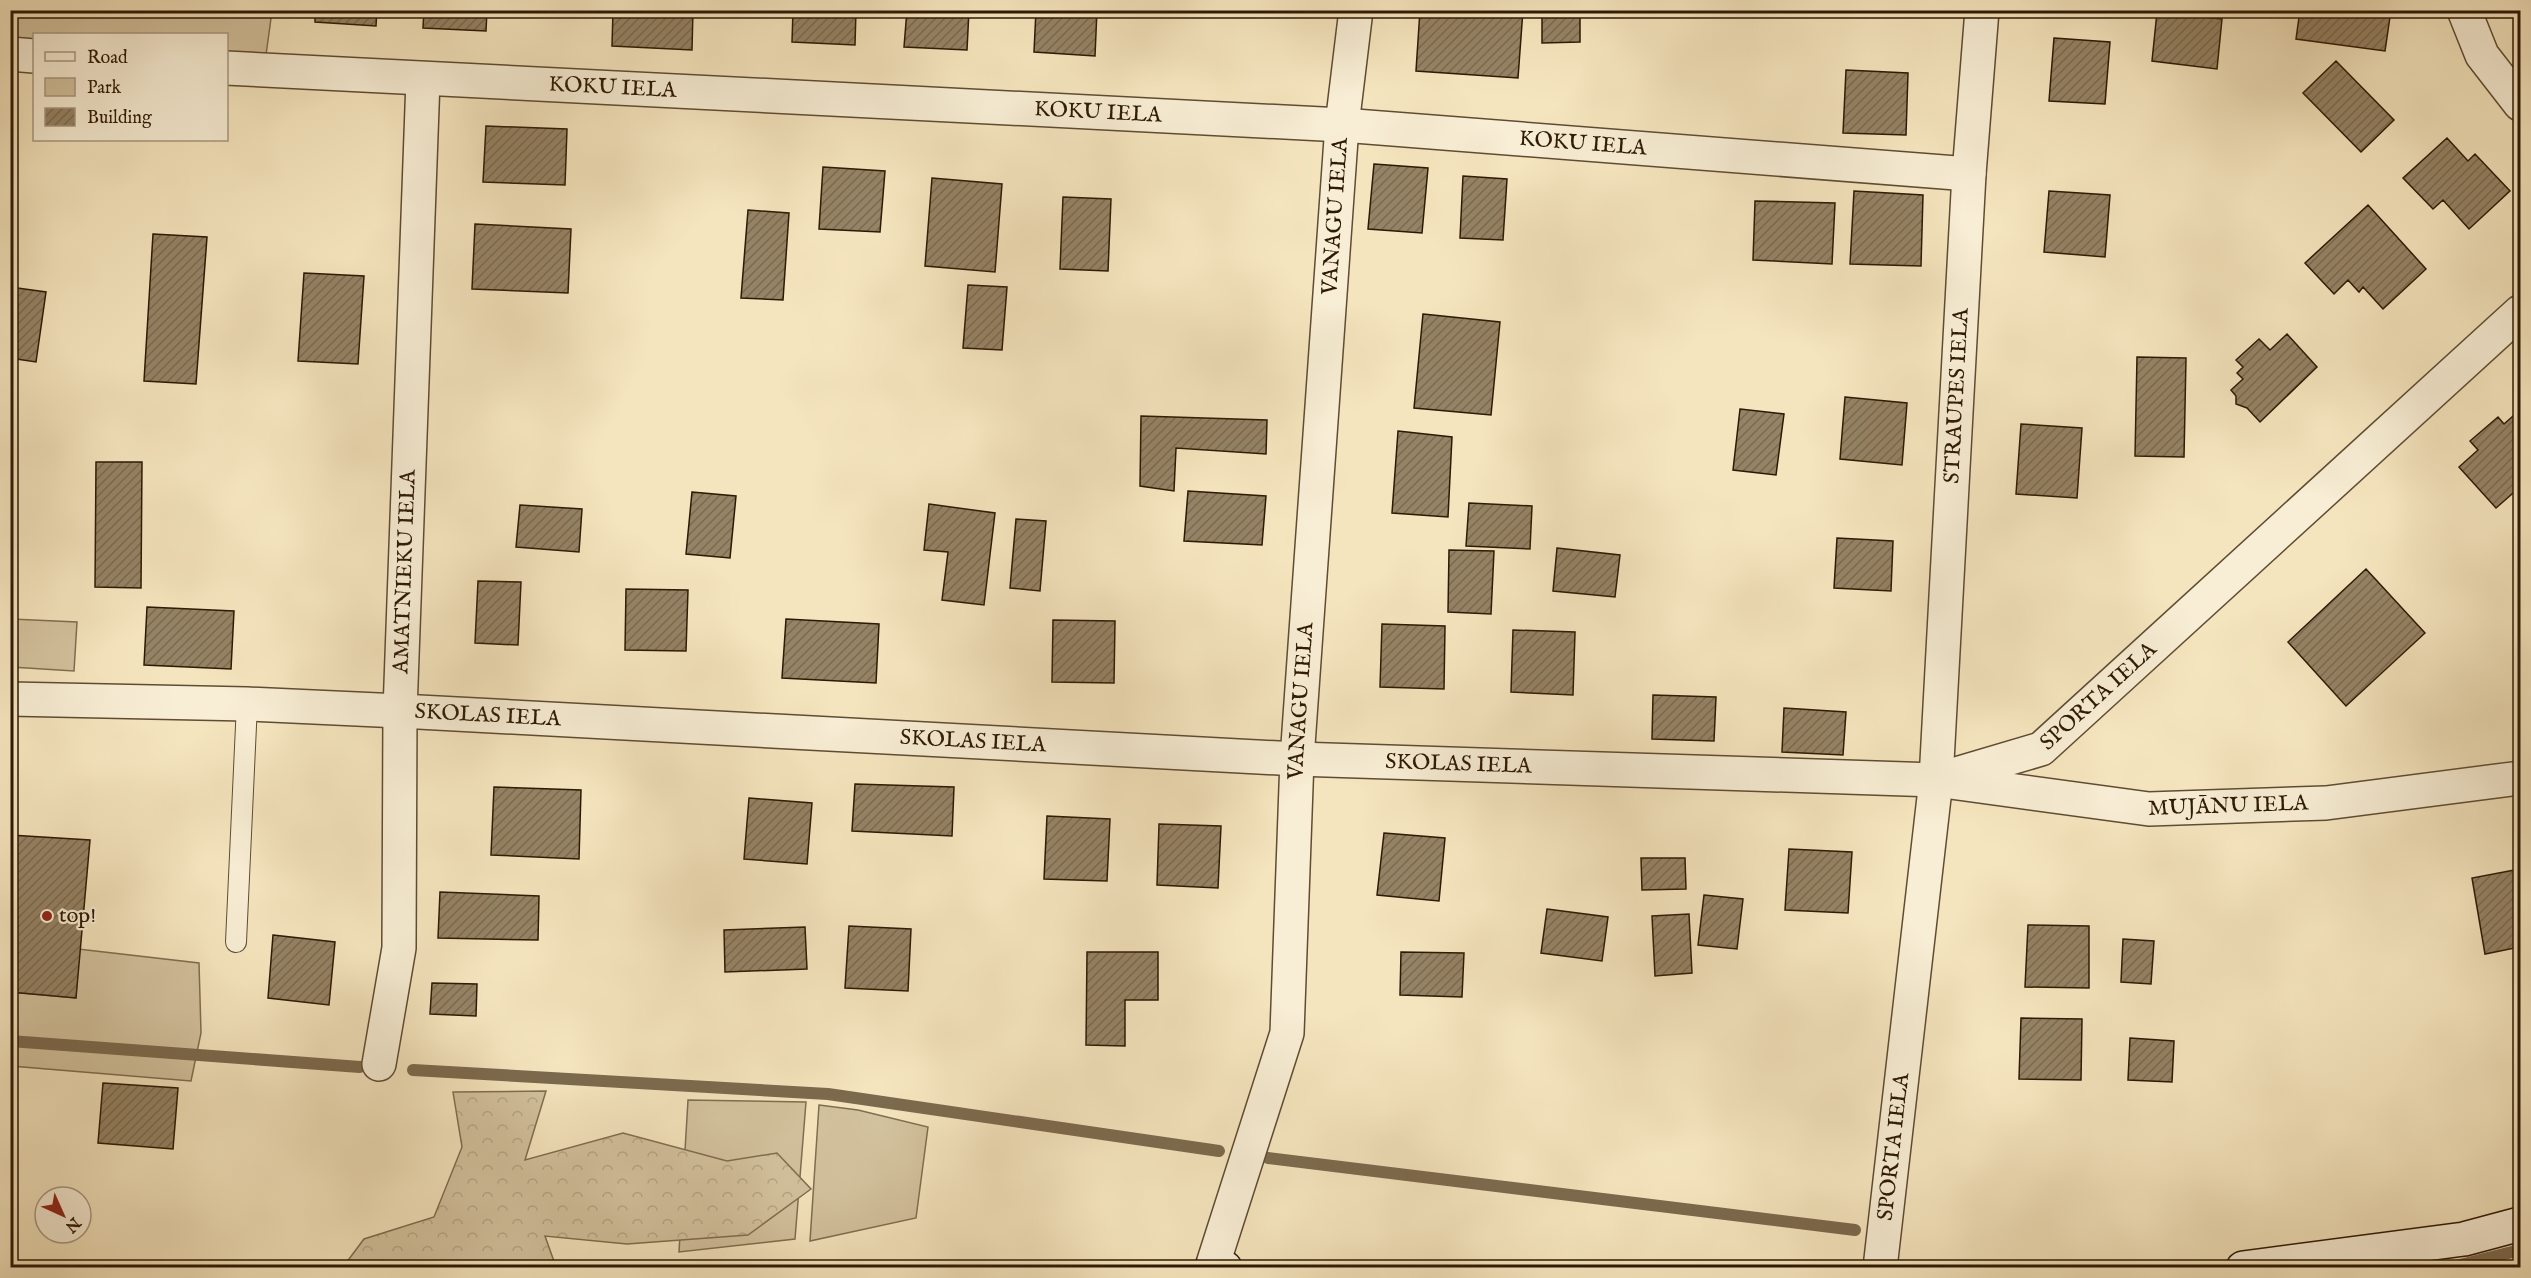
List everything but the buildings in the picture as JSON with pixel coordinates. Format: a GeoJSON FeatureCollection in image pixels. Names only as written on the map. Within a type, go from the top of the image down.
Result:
{"type":"FeatureCollection","features":[{"type":"Feature","properties":{"kind":"street","name":"VANAGU IELA"},"geometry":{"type":"LineString","coordinates":[[1216,1267],[1287,1033],[1297,759],[1342,125],[1356,10]]}},
{"type":"Feature","properties":{"kind":"street","name":"STRAUPES IELA"},"geometry":{"type":"LineString","coordinates":[[1936,780],[1969,174],[1982,10]]}},
{"type":"Feature","properties":{"kind":"street"},"geometry":{"type":"LineString","coordinates":[[2464,10],[2482,55],[2520,104]]}},
{"type":"Feature","properties":{"kind":"street"},"geometry":{"type":"LineString","coordinates":[[10,54],[33,56]]}},
{"type":"Feature","properties":{"kind":"street","name":"KOKU IELA"},"geometry":{"type":"LineString","coordinates":[[228,68],[423,80],[1342,125],[1969,174]]}},
{"type":"Feature","properties":{"kind":"street","name":"AMATNIEKU IELA"},"geometry":{"type":"LineString","coordinates":[[379,1064],[399,948],[400,711],[423,80]]}},
{"type":"Feature","properties":{"kind":"street","name":"SPORTA IELA"},"geometry":{"type":"LineString","coordinates":[[1880,1268],[1936,780],[2041,749],[2520,312]]}},
{"type":"Feature","properties":{"kind":"street","name":"SKOLAS IELA"},"geometry":{"type":"LineString","coordinates":[[10,699],[247,704],[400,711],[1297,759],[1936,780]]}},
{"type":"Feature","properties":{"kind":"street","name":"MUJĀNU IELA"},"geometry":{"type":"LineString","coordinates":[[1936,780],[2149,810],[2326,802],[2520,778]]}},
{"type":"Feature","properties":{"kind":"street"},"geometry":{"type":"LineString","coordinates":[[2243,1268],[2464,1239],[2520,1224]]}},
{"type":"Feature","properties":{"kind":"lane"},"geometry":{"type":"LineString","coordinates":[[236,942],[247,704]]}},
{"type":"Feature","properties":{"kind":"green space"},"geometry":{"type":"Polygon","coordinates":[[[10,11],[272,11],[266,55],[228,52],[228,33],[33,33],[33,40],[11,39],[10,11]]]}},
{"type":"Feature","properties":{"kind":"green space"},"geometry":{"type":"Polygon","coordinates":[[[11,619],[77,622],[74,671],[11,667],[11,619]]]}},
{"type":"Feature","properties":{"kind":"green space"},"geometry":{"type":"Polygon","coordinates":[[[78,949],[199,963],[201,1033],[191,1081],[11,1066],[10,992],[76,998],[78,949]]]}},
{"type":"Feature","properties":{"kind":"green space"},"geometry":{"type":"Polygon","coordinates":[[[546,1091],[525,1160],[623,1133],[727,1161],[777,1153],[811,1189],[748,1235],[627,1244],[545,1236],[556,1267],[343,1267],[364,1239],[434,1217],[462,1147],[453,1092],[546,1091]]]}},
{"type":"Feature","properties":{"kind":"green space"},"geometry":{"type":"Polygon","coordinates":[[[688,1100],[806,1102],[795,1239],[679,1252],[688,1100]]]}},
{"type":"Feature","properties":{"kind":"green space"},"geometry":{"type":"Polygon","coordinates":[[[819,1105],[858,1110],[928,1127],[916,1218],[810,1241],[819,1105]]]}},
{"type":"Feature","properties":{"kind":"waterway"},"geometry":{"type":"LineString","coordinates":[[10,1041],[360,1067]]}},
{"type":"Feature","properties":{"kind":"waterway"},"geometry":{"type":"LineString","coordinates":[[413,1070],[828,1094],[1219,1151]]}},
{"type":"Feature","properties":{"kind":"waterway"},"geometry":{"type":"LineString","coordinates":[[1268,1158],[1855,1230]]}},
{"type":"Feature","properties":{"kind":"waterway"},"geometry":{"type":"LineString","coordinates":[[2448,1268],[2520,1250]]}},
{"type":"Feature","properties":{"kind":"place","name":"top!"},"geometry":{"type":"Point","coordinates":[47,916]}}]}
